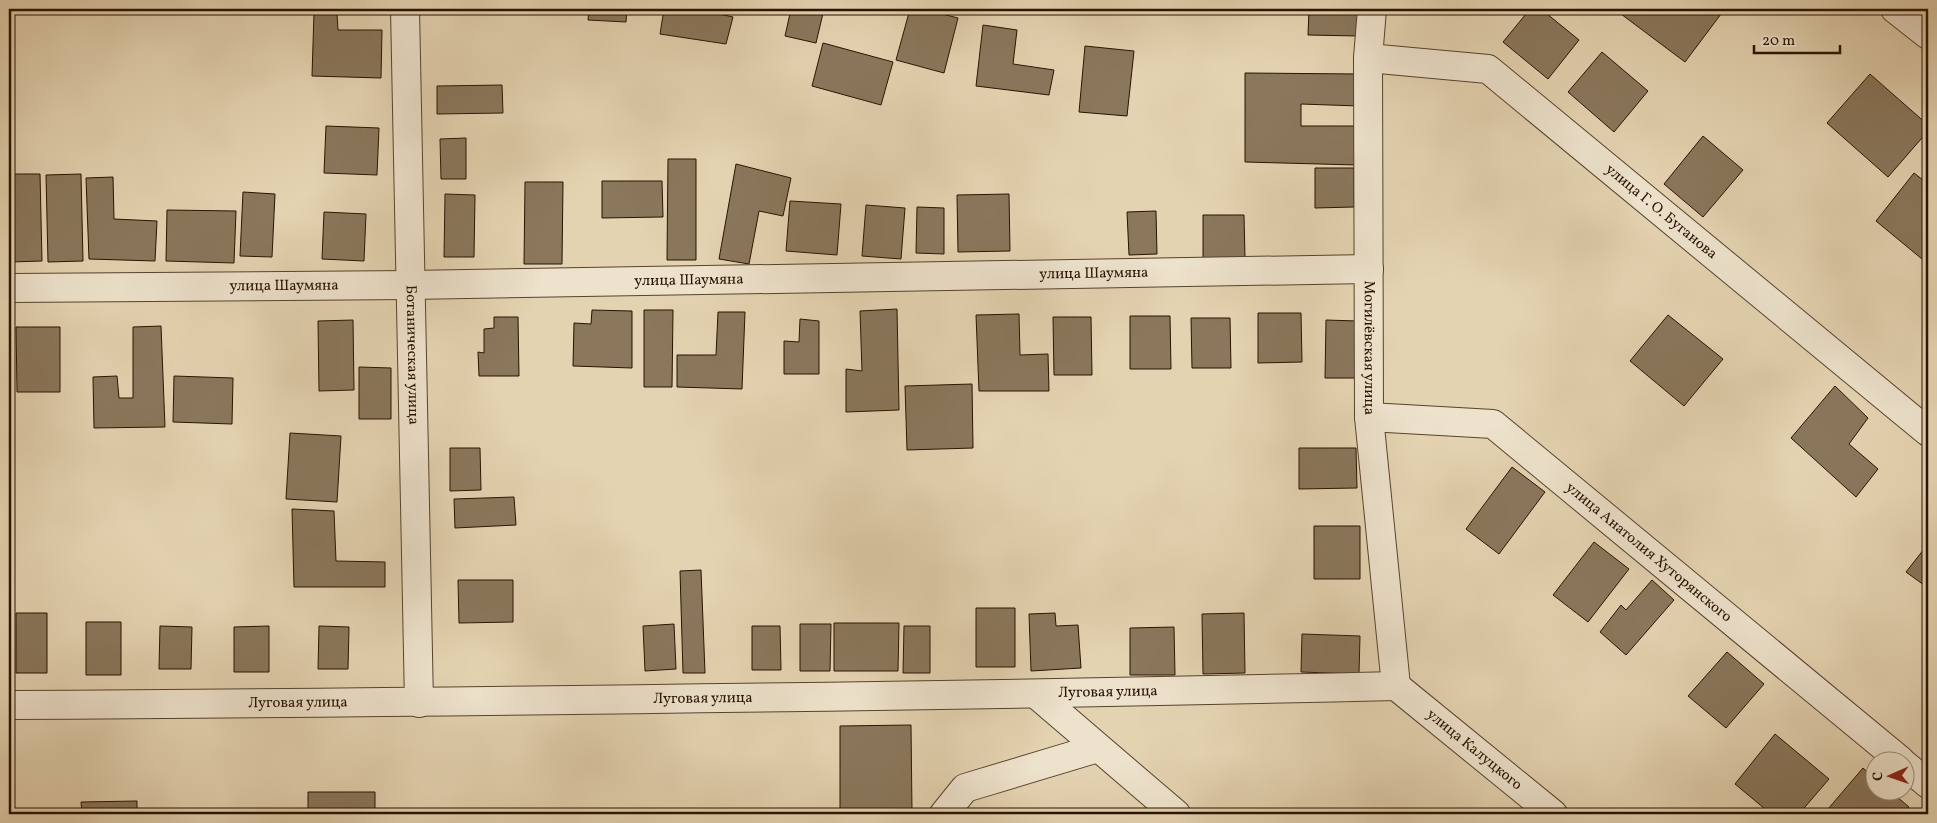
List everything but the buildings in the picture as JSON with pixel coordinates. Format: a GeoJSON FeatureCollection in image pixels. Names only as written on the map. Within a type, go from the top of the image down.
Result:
{"type":"FeatureCollection","features":[{"type":"Feature","properties":{"kind":"street","name":"Ботаническая улица"},"geometry":{"type":"LineString","coordinates":[[405,9],[419,702]]}},
{"type":"Feature","properties":{"kind":"street","name":"Могилёвская улица"},"geometry":{"type":"LineString","coordinates":[[1372,9],[1368,58],[1369,417],[1396,686]]}},
{"type":"Feature","properties":{"kind":"street"},"geometry":{"type":"LineString","coordinates":[[1896,9],[1928,35]]}},
{"type":"Feature","properties":{"kind":"street","name":"улица Г. О. Буганова"},"geometry":{"type":"LineString","coordinates":[[1368,58],[1488,69],[1928,432]]}},
{"type":"Feature","properties":{"kind":"street","name":"улица Шаумяна"},"geometry":{"type":"LineString","coordinates":[[9,288],[410,285],[1369,269]]}},
{"type":"Feature","properties":{"kind":"street","name":"улица Анатолия Хуторянского"},"geometry":{"type":"LineString","coordinates":[[1369,417],[1493,424],[1888,750]]}},
{"type":"Feature","properties":{"kind":"street","name":"Луговая улица"},"geometry":{"type":"LineString","coordinates":[[9,704],[419,702],[1036,694],[1396,686]]}},
{"type":"Feature","properties":{"kind":"street","name":"улица Калуцкого"},"geometry":{"type":"LineString","coordinates":[[1396,686],[1553,814]]}},
{"type":"Feature","properties":{"kind":"street"},"geometry":{"type":"LineString","coordinates":[[1036,694],[1176,814]]}},
{"type":"Feature","properties":{"kind":"street"},"geometry":{"type":"LineString","coordinates":[[944,814],[965,788],[1098,748]]}},
{"type":"Feature","properties":{"kind":"street"},"geometry":{"type":"LineString","coordinates":[[1914,772],[1928,784]]}}]}
